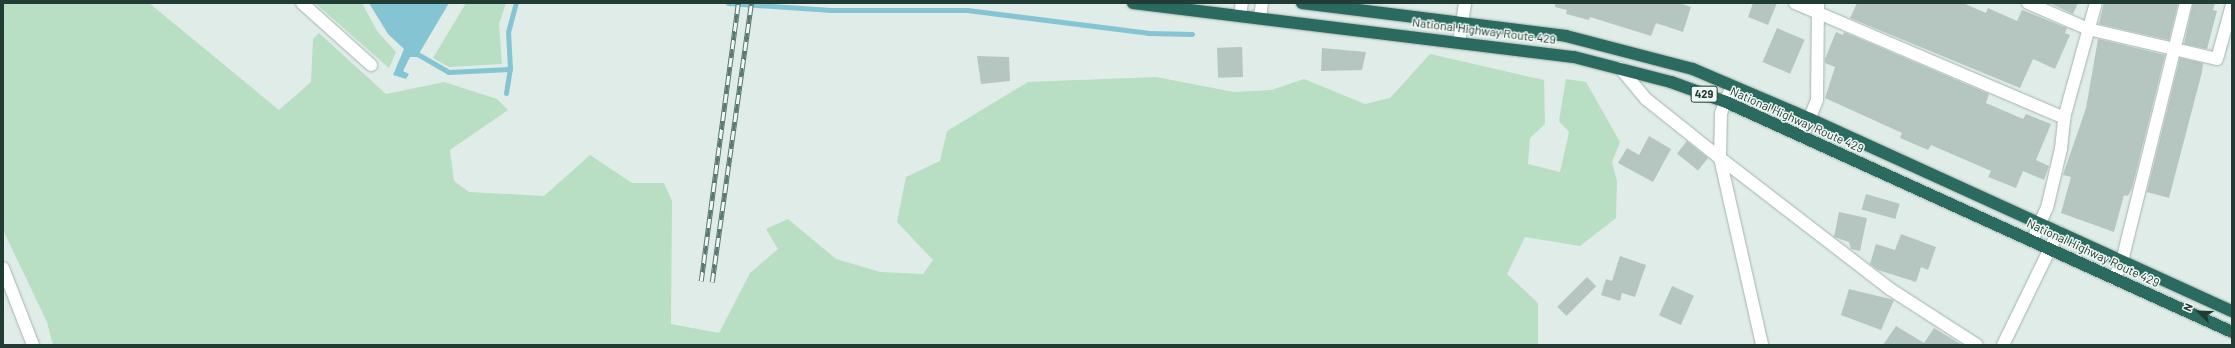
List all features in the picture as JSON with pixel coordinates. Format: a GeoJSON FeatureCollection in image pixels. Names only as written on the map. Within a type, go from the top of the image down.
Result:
{"type":"FeatureCollection","features":[{"type":"Feature","properties":{"kind":"highway","name":"National Highway Route 429"},"geometry":{"type":"LineString","coordinates":[[1133,3],[1241,9],[1260,17],[1574,56],[1620,68],[1726,102],[2232,332]]}},
{"type":"Feature","properties":{"kind":"highway","name":"National Highway Route 429"},"geometry":{"type":"LineString","coordinates":[[1302,3],[1462,22],[1604,44],[1693,69],[1810,119],[2232,311]]}},
{"type":"Feature","properties":{"kind":"street"},"geometry":{"type":"LineString","coordinates":[[302,3],[371,65]]}},
{"type":"Feature","properties":{"kind":"street"},"geometry":{"type":"LineString","coordinates":[[1260,17],[1262,3]]}},
{"type":"Feature","properties":{"kind":"street"},"geometry":{"type":"LineString","coordinates":[[1459,42],[1465,3]]}},
{"type":"Feature","properties":{"kind":"street"},"geometry":{"type":"LineString","coordinates":[[1795,3],[1818,9],[2064,118]]}},
{"type":"Feature","properties":{"kind":"street"},"geometry":{"type":"LineString","coordinates":[[2028,3],[2088,29],[2217,59],[2232,5]]}},
{"type":"Feature","properties":{"kind":"street"},"geometry":{"type":"LineString","coordinates":[[2032,241],[2040,224],[2061,149],[2064,118],[2096,3]]}},
{"type":"Feature","properties":{"kind":"street"},"geometry":{"type":"LineString","coordinates":[[2114,279],[2122,261],[2186,3]]}},
{"type":"Feature","properties":{"kind":"street"},"geometry":{"type":"LineString","coordinates":[[1802,137],[1817,100],[1818,9]]}},
{"type":"Feature","properties":{"kind":"street"},"geometry":{"type":"LineString","coordinates":[[1620,68],[1646,99],[1720,158],[1890,289],[1977,345]]}},
{"type":"Feature","properties":{"kind":"street"},"geometry":{"type":"LineString","coordinates":[[1732,86],[1721,113],[1720,158],[1762,345]]}},
{"type":"Feature","properties":{"kind":"street"},"geometry":{"type":"LineString","coordinates":[[2003,345],[2058,232]]}},
{"type":"Feature","properties":{"kind":"street"},"geometry":{"type":"LineString","coordinates":[[3,268],[33,345]]}},
{"type":"Feature","properties":{"kind":"green space"},"geometry":{"type":"Polygon","coordinates":[[[3,3],[149,3],[279,110],[311,82],[313,39],[319,33],[386,94],[444,82],[497,99],[508,110],[450,150],[454,181],[469,192],[544,196],[590,155],[632,183],[664,183],[672,201],[671,324],[719,333],[750,273],[778,249],[766,229],[788,219],[836,259],[880,272],[923,274],[933,260],[897,222],[906,177],[940,161],[947,131],[1028,82],[1156,77],[1234,92],[1271,90],[1304,79],[1365,104],[1390,98],[1430,54],[1544,80],[1545,124],[1530,138],[1528,164],[1560,172],[1569,132],[1559,121],[1566,79],[1586,82],[1620,142],[1612,162],[1617,181],[1616,218],[1580,246],[1525,237],[1507,274],[1538,303],[1538,345],[53,345],[47,322],[3,230],[3,3]]]}},
{"type":"Feature","properties":{"kind":"green space"},"geometry":{"type":"Polygon","coordinates":[[[315,3],[362,3],[377,31],[396,52],[389,68],[315,3]]]}},
{"type":"Feature","properties":{"kind":"green space"},"geometry":{"type":"Polygon","coordinates":[[[466,3],[506,3],[499,24],[502,64],[449,67],[433,58],[466,3]]]}},
{"type":"Feature","properties":{"kind":"water"},"geometry":{"type":"Polygon","coordinates":[[[369,3],[449,3],[417,57],[410,57],[403,71],[409,74],[406,79],[393,75],[404,49],[388,34],[369,3]]]}},
{"type":"Feature","properties":{"kind":"building"},"geometry":{"type":"Polygon","coordinates":[[[1555,3],[1679,3],[1691,7],[1683,32],[1656,23],[1651,36],[1590,17],[1589,20],[1566,14],[1567,10],[1555,7],[1555,3]]]}},
{"type":"Feature","properties":{"kind":"building"},"geometry":{"type":"Polygon","coordinates":[[[1753,3],[1777,3],[1768,25],[1748,17],[1753,3]]]}},
{"type":"Feature","properties":{"kind":"building"},"geometry":{"type":"Polygon","coordinates":[[[1857,3],[1963,3],[1986,13],[1988,8],[2017,21],[2022,10],[2067,28],[2065,33],[2070,35],[2055,69],[2033,59],[2020,88],[1850,18],[1857,3]]]}},
{"type":"Feature","properties":{"kind":"building"},"geometry":{"type":"Polygon","coordinates":[[[2050,3],[2078,3],[2073,14],[2050,3]]]}},
{"type":"Feature","properties":{"kind":"building"},"geometry":{"type":"Polygon","coordinates":[[[2104,3],[2178,3],[2169,40],[2099,24],[2104,3]]]}},
{"type":"Feature","properties":{"kind":"building"},"geometry":{"type":"Polygon","coordinates":[[[2193,3],[2215,3],[2213,10],[2217,11],[2207,49],[2184,44],[2193,3]]]}},
{"type":"Feature","properties":{"kind":"building"},"geometry":{"type":"Polygon","coordinates":[[[1777,28],[1805,40],[1790,74],[1763,62],[1777,28]]]}},
{"type":"Feature","properties":{"kind":"building"},"geometry":{"type":"Polygon","coordinates":[[[1836,32],[1843,35],[1844,32],[1989,94],[1986,103],[2023,119],[2026,114],[2051,124],[2036,160],[2049,166],[2044,180],[2023,171],[2016,188],[1988,177],[1991,171],[1931,145],[1928,150],[1900,138],[1902,133],[1825,98],[1835,67],[1825,63],[1825,59],[1836,32]]]}},
{"type":"Feature","properties":{"kind":"building"},"geometry":{"type":"Polygon","coordinates":[[[2098,39],[2165,55],[2132,188],[2128,196],[2124,195],[2114,232],[2061,213],[2071,177],[2063,175],[2086,108],[2098,39]]]}},
{"type":"Feature","properties":{"kind":"building"},"geometry":{"type":"Polygon","coordinates":[[[1242,47],[1243,77],[1218,78],[1217,48],[1242,47]]]}},
{"type":"Feature","properties":{"kind":"building"},"geometry":{"type":"Polygon","coordinates":[[[1322,48],[1366,52],[1362,70],[1321,71],[1322,48]]]}},
{"type":"Feature","properties":{"kind":"building"},"geometry":{"type":"Polygon","coordinates":[[[977,56],[1009,57],[1010,81],[981,84],[977,56]]]}},
{"type":"Feature","properties":{"kind":"building"},"geometry":{"type":"Polygon","coordinates":[[[2180,58],[2203,63],[2202,72],[2169,198],[2147,192],[2180,58]]]}},
{"type":"Feature","properties":{"kind":"building"},"geometry":{"type":"Polygon","coordinates":[[[1649,136],[1671,149],[1653,182],[1618,163],[1627,148],[1639,155],[1649,136]]]}},
{"type":"Feature","properties":{"kind":"building"},"geometry":{"type":"Polygon","coordinates":[[[1687,141],[1708,158],[1698,170],[1677,153],[1687,141]]]}},
{"type":"Feature","properties":{"kind":"building"},"geometry":{"type":"Polygon","coordinates":[[[1866,194],[1900,204],[1895,219],[1862,209],[1866,194]]]}},
{"type":"Feature","properties":{"kind":"building"},"geometry":{"type":"Polygon","coordinates":[[[1839,212],[1867,218],[1860,251],[1851,249],[1849,242],[1834,237],[1839,212]]]}},
{"type":"Feature","properties":{"kind":"building"},"geometry":{"type":"Polygon","coordinates":[[[1901,234],[1936,247],[1928,270],[1921,267],[1916,282],[1878,270],[1870,264],[1876,244],[1895,250],[1901,234]]]}},
{"type":"Feature","properties":{"kind":"building"},"geometry":{"type":"Polygon","coordinates":[[[1620,256],[1646,265],[1635,297],[1622,293],[1620,301],[1601,295],[1606,279],[1612,281],[1620,256]]]}},
{"type":"Feature","properties":{"kind":"building"},"geometry":{"type":"Polygon","coordinates":[[[1587,277],[1596,286],[1566,316],[1557,307],[1587,277]]]}},
{"type":"Feature","properties":{"kind":"building"},"geometry":{"type":"Polygon","coordinates":[[[1672,286],[1694,296],[1681,325],[1659,315],[1672,286]]]}},
{"type":"Feature","properties":{"kind":"building"},"geometry":{"type":"Polygon","coordinates":[[[1849,289],[1894,300],[1881,330],[1841,315],[1849,289]]]}},
{"type":"Feature","properties":{"kind":"building"},"geometry":{"type":"Polygon","coordinates":[[[1896,326],[1924,343],[1934,328],[1962,345],[1883,345],[1896,326]]]}},
{"type":"Feature","properties":{"kind":"waterway"},"geometry":{"type":"LineString","coordinates":[[414,52],[448,72],[510,69],[508,32],[516,3]]}},
{"type":"Feature","properties":{"kind":"waterway"},"geometry":{"type":"LineString","coordinates":[[728,3],[831,10],[967,10],[1148,33],[1192,34]]}},
{"type":"Feature","properties":{"kind":"waterway"},"geometry":{"type":"LineString","coordinates":[[506,93],[510,69]]}},
{"type":"Feature","properties":{"kind":"railway"},"geometry":{"type":"LineString","coordinates":[[701,281],[738,3]]}},
{"type":"Feature","properties":{"kind":"railway"},"geometry":{"type":"LineString","coordinates":[[712,282],[751,3]]}}]}
